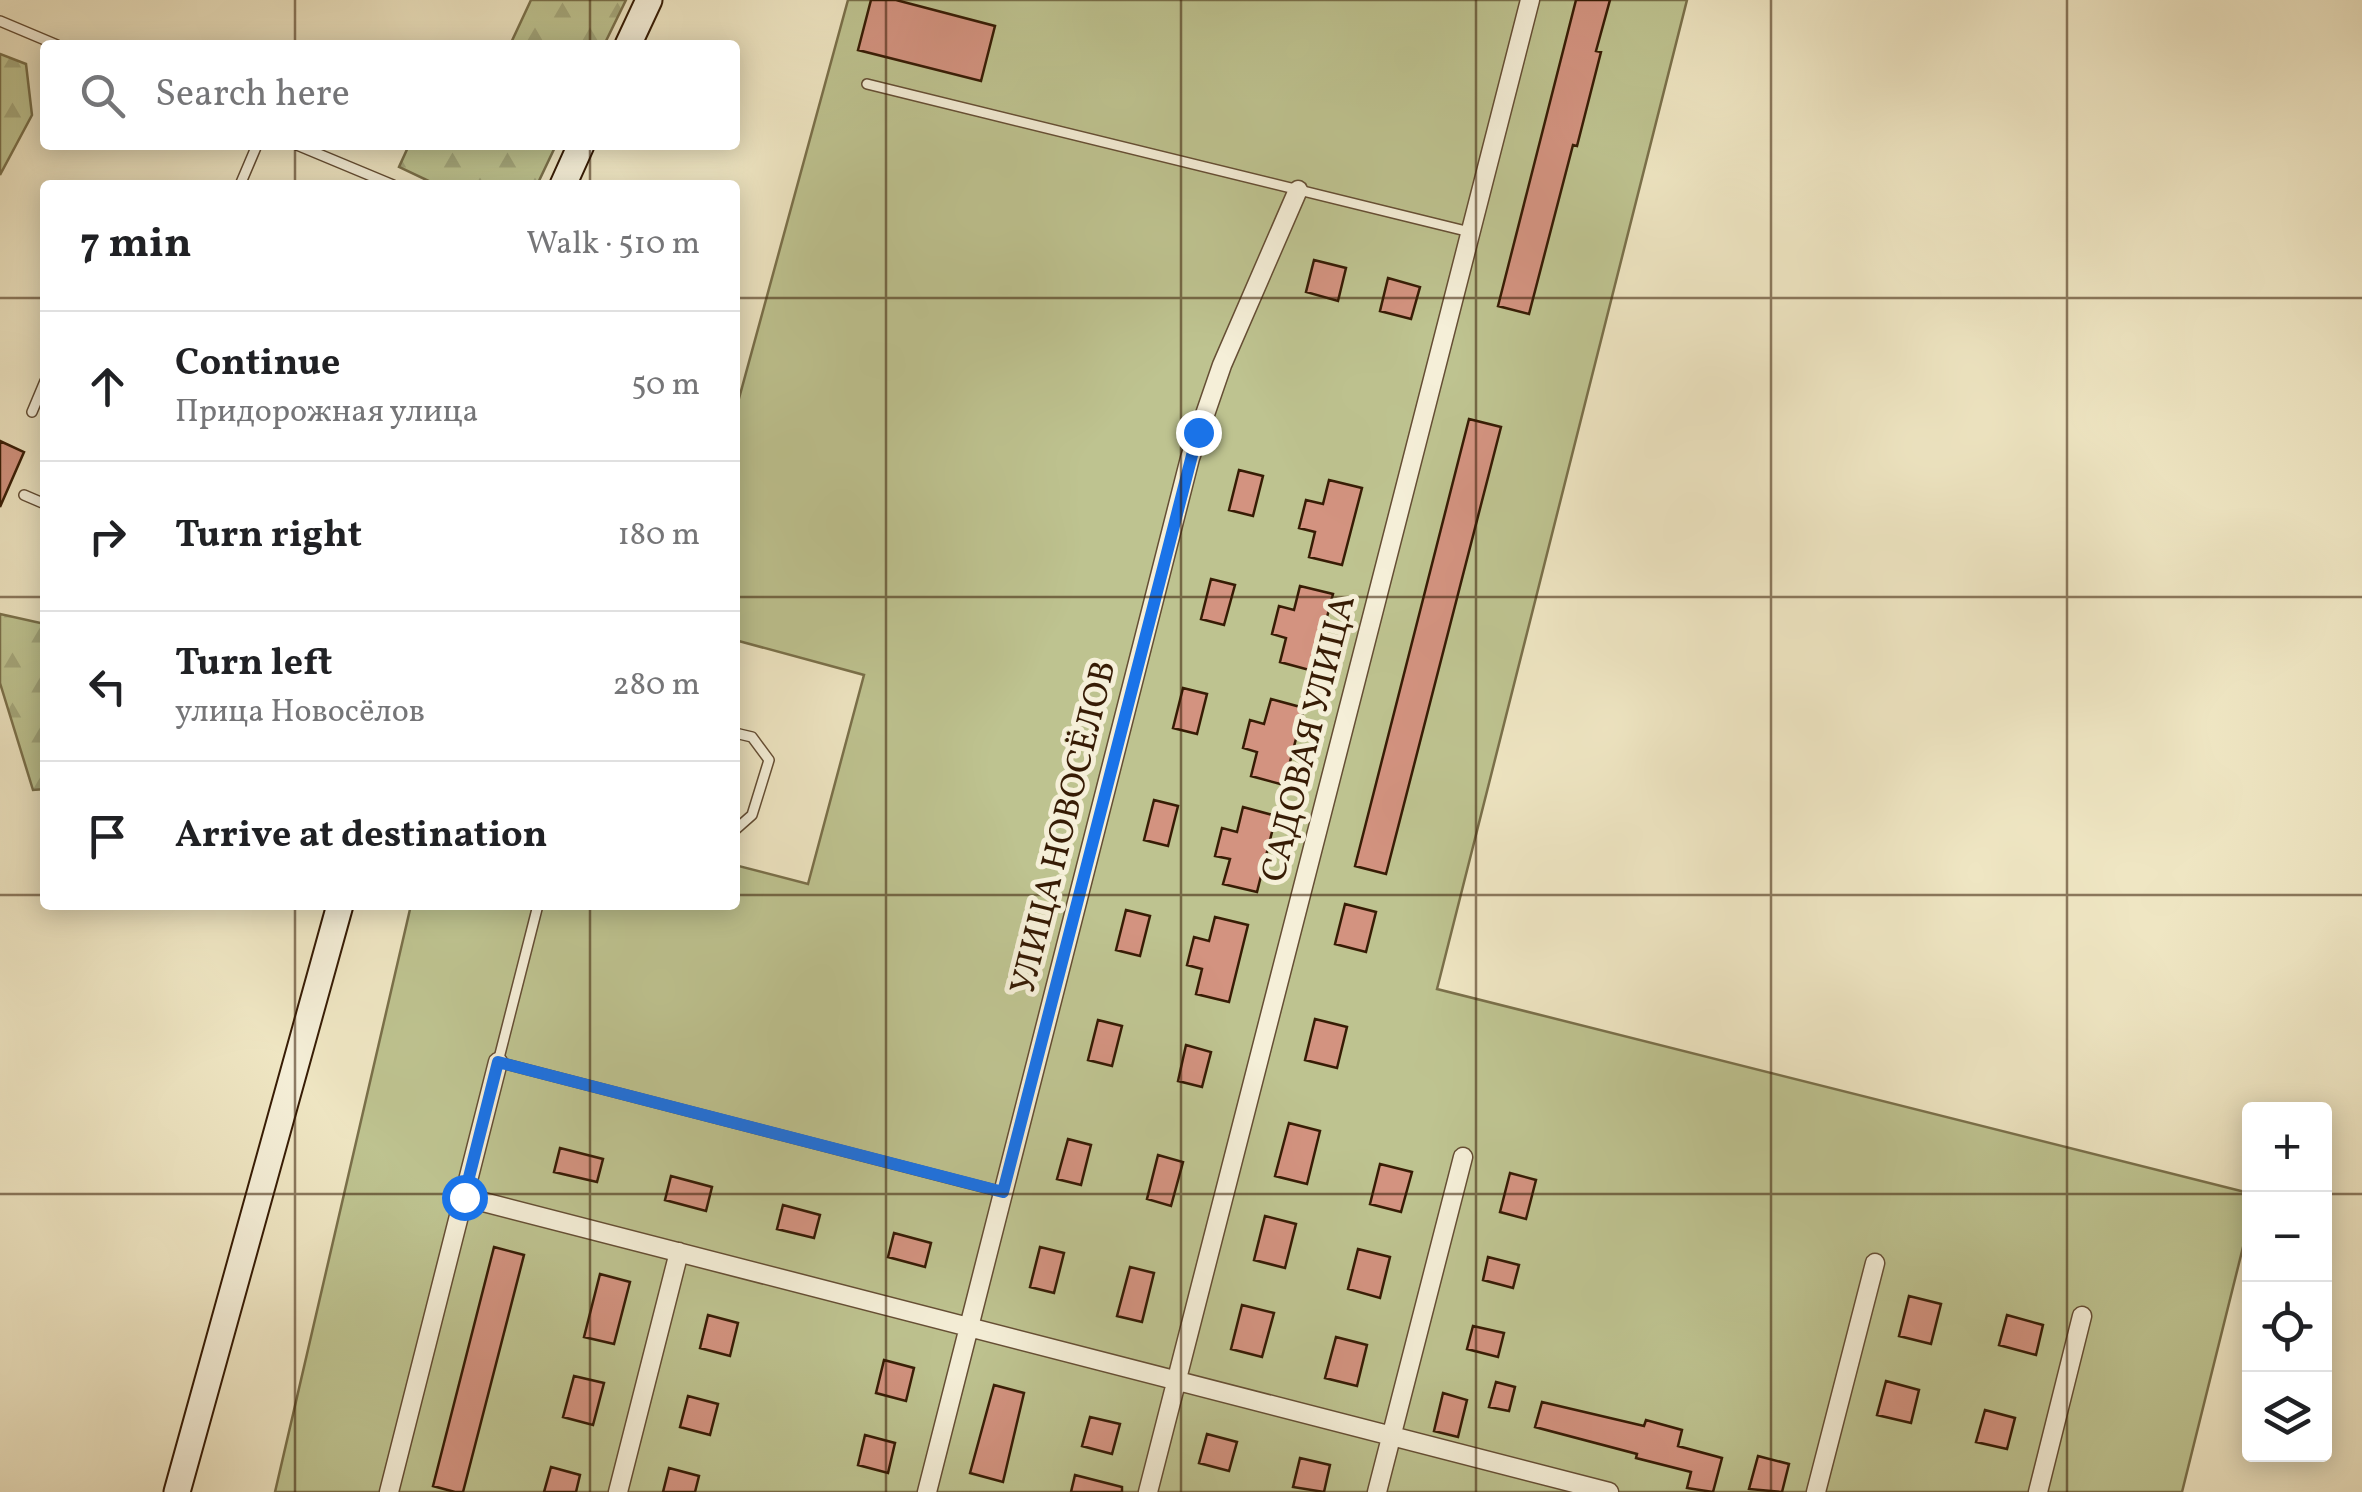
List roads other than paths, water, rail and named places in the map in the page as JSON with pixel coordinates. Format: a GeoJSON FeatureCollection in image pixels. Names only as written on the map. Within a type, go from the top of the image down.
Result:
{"type":"FeatureCollection","features":[{"type":"Feature","properties":{"kind":"main road"},"geometry":{"type":"LineString","coordinates":[[630,40],[649,0]]}},
{"type":"Feature","properties":{"kind":"main road"},"geometry":{"type":"LineString","coordinates":[[564,180],[579,150]]}},
{"type":"Feature","properties":{"kind":"main road"},"geometry":{"type":"LineString","coordinates":[[177,1492],[339,910]]}},
{"type":"Feature","properties":{"kind":"street","name":"САДОВАЯ УЛИЦА"},"geometry":{"type":"LineString","coordinates":[[1148,1492],[1530,0]]}},
{"type":"Feature","properties":{"kind":"street","name":"УЛИЦА НОВОСЁЛОВ"},"geometry":{"type":"LineString","coordinates":[[927,1492],[1190,458],[1222,365],[1298,190]]}},
{"type":"Feature","properties":{"kind":"street"},"geometry":{"type":"LineString","coordinates":[[389,1492],[498,1062]]}},
{"type":"Feature","properties":{"kind":"street"},"geometry":{"type":"LineString","coordinates":[[1378,1492],[1464,1157]]}},
{"type":"Feature","properties":{"kind":"street"},"geometry":{"type":"LineString","coordinates":[[464,1197],[1609,1492]]}},
{"type":"Feature","properties":{"kind":"street"},"geometry":{"type":"LineString","coordinates":[[618,1492],[679,1252]]}},
{"type":"Feature","properties":{"kind":"street"},"geometry":{"type":"LineString","coordinates":[[1816,1492],[1875,1262]]}},
{"type":"Feature","properties":{"kind":"street"},"geometry":{"type":"LineString","coordinates":[[2038,1492],[2082,1316]]}},
{"type":"Feature","properties":{"kind":"lane"},"geometry":{"type":"LineString","coordinates":[[0,22],[44,40]]}},
{"type":"Feature","properties":{"kind":"lane"},"geometry":{"type":"LineString","coordinates":[[867,84],[1470,232]]}},
{"type":"Feature","properties":{"kind":"lane"},"geometry":{"type":"LineString","coordinates":[[242,180],[255,150]]}},
{"type":"Feature","properties":{"kind":"lane"},"geometry":{"type":"LineString","coordinates":[[309,150],[381,180]]}},
{"type":"Feature","properties":{"kind":"lane"},"geometry":{"type":"LineString","coordinates":[[32,412],[40,393]]}},
{"type":"Feature","properties":{"kind":"lane"},"geometry":{"type":"LineString","coordinates":[[24,495],[40,502]]}},
{"type":"Feature","properties":{"kind":"lane"},"geometry":{"type":"LineString","coordinates":[[740,734],[752,738],[770,760],[752,815],[740,826]]}},
{"type":"Feature","properties":{"kind":"lane"},"geometry":{"type":"LineString","coordinates":[[537,910],[498,1062],[1003,1192]]}}]}
